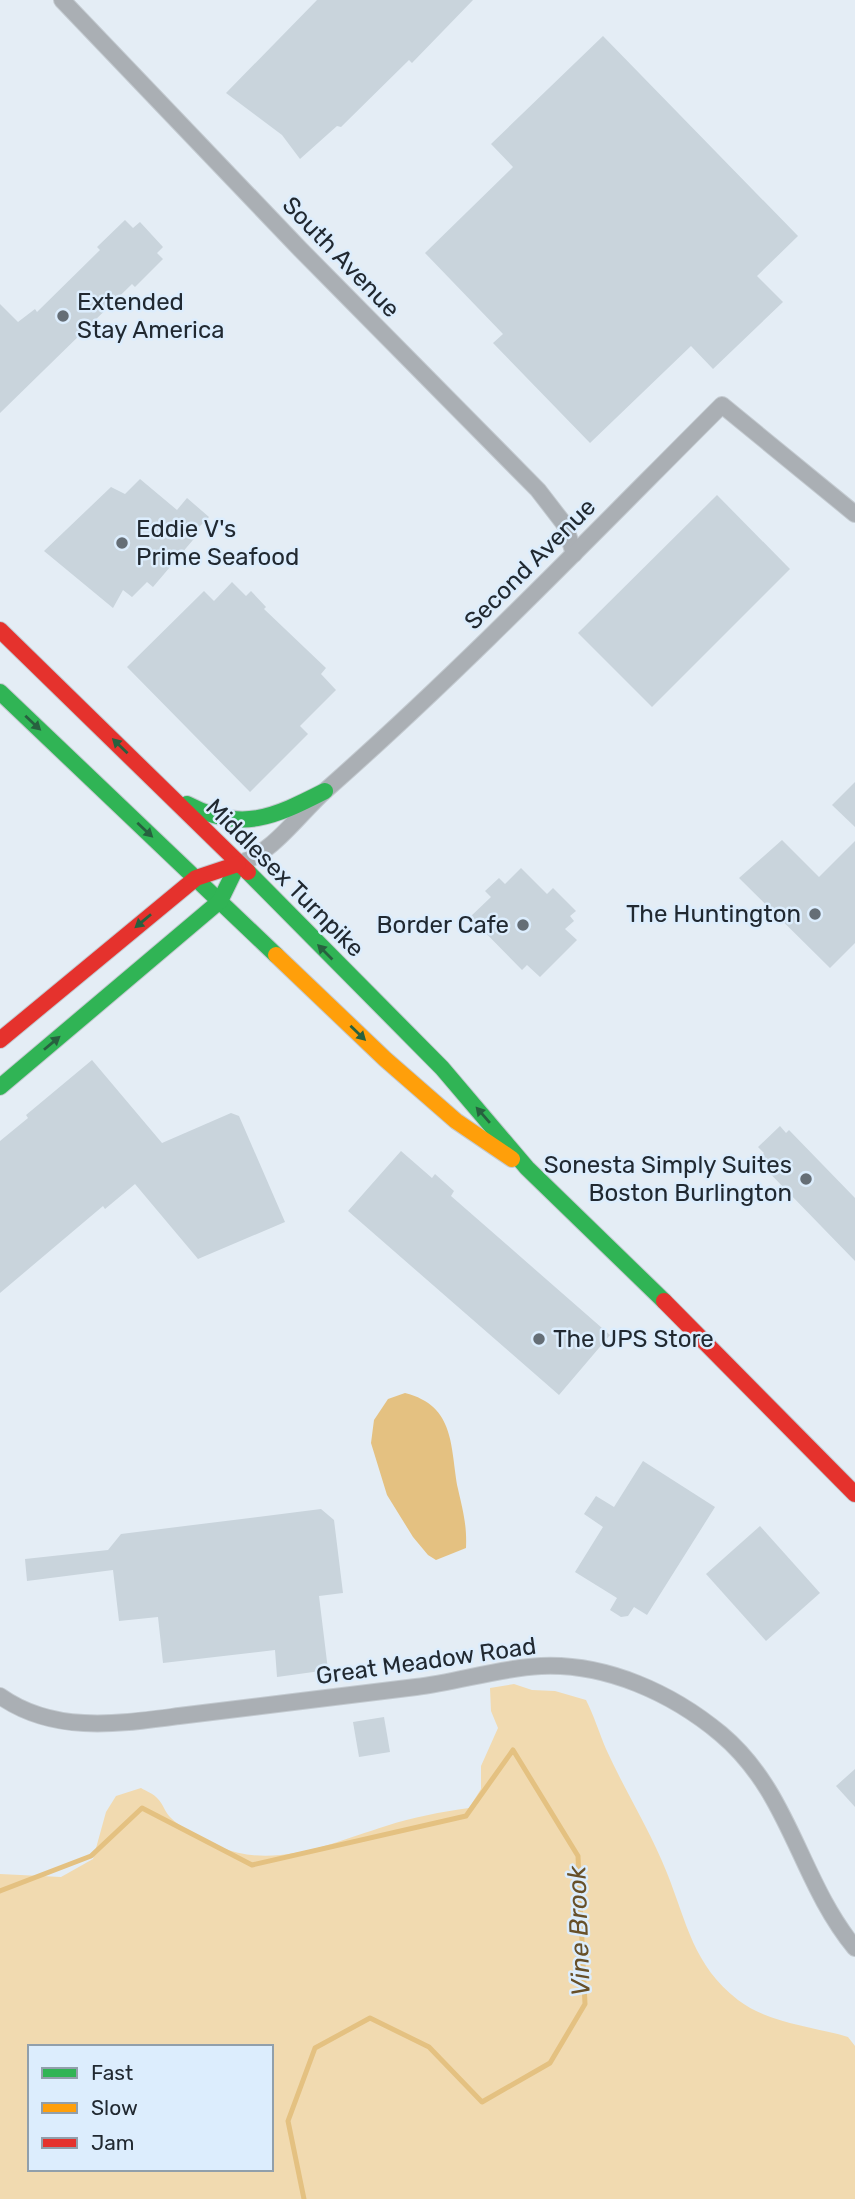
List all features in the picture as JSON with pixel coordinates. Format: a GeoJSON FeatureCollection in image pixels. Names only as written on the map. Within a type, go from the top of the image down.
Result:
{"type":"FeatureCollection","features":[{"type":"Feature","properties":{"kind":"main road","name":"Middlesex Turnpike"},"geometry":{"type":"LineString","coordinates":[[0,630],[169,793],[442,1069],[527,1168],[616,1252],[855,1494]]}},
{"type":"Feature","properties":{"kind":"main road","name":"Middlesex Turnpike"},"geometry":{"type":"LineString","coordinates":[[0,692],[426,1097],[485,1142],[527,1168]]}},
{"type":"Feature","properties":{"kind":"main road"},"geometry":{"type":"LineString","coordinates":[[169,793],[194,809],[218,818],[239,821],[261,819],[325,791]]}},
{"type":"Feature","properties":{"kind":"main road"},"geometry":{"type":"LineString","coordinates":[[0,1040],[196,877],[238,864]]}},
{"type":"Feature","properties":{"kind":"main road"},"geometry":{"type":"LineString","coordinates":[[0,1087],[220,901],[238,864]]}},
{"type":"Feature","properties":{"kind":"street","name":"South Avenue"},"geometry":{"type":"LineString","coordinates":[[62,0],[294,242],[538,490],[565,525],[574,554]]}},
{"type":"Feature","properties":{"kind":"street","name":"Second Avenue"},"geometry":{"type":"LineString","coordinates":[[238,864],[256,858],[385,738],[722,405],[855,514]]}},
{"type":"Feature","properties":{"kind":"street","name":"Great Meadow Road"},"geometry":{"type":"LineString","coordinates":[[0,1696],[13,1706],[51,1719],[74,1724],[91,1724],[144,1720],[420,1686],[526,1668],[561,1666],[603,1672],[644,1687],[683,1707],[737,1749],[772,1794],[824,1903],[855,1948]]}},
{"type":"Feature","properties":{"kind":"shaded area"},"geometry":{"type":"Polygon","coordinates":[[[405,1393],[422,1399],[434,1408],[448,1430],[451,1444],[464,1518],[466,1548],[436,1560],[428,1555],[413,1537],[387,1495],[371,1443],[374,1420],[388,1399],[405,1393]]]}},
{"type":"Feature","properties":{"kind":"shaded area"},"geometry":{"type":"Polygon","coordinates":[[[514,1684],[586,1700],[613,1765],[660,1857],[693,1942],[711,1972],[723,1987],[750,2008],[777,2019],[848,2037],[855,2046],[855,2199],[0,2199],[0,1874],[61,1877],[93,1859],[106,1812],[116,1796],[141,1788],[156,1797],[174,1821],[194,1834],[220,1847],[262,1856],[304,1851],[406,1820],[469,1808],[481,1789],[481,1766],[498,1728],[491,1711],[490,1688],[514,1684]]]}},
{"type":"Feature","properties":{"kind":"building"},"geometry":{"type":"Polygon","coordinates":[[[317,0],[473,0],[412,63],[409,60],[341,127],[337,126],[300,159],[282,135],[226,93],[317,0]]]}},
{"type":"Feature","properties":{"kind":"building"},"geometry":{"type":"Polygon","coordinates":[[[603,36],[798,236],[757,276],[783,302],[713,369],[691,346],[590,443],[493,343],[503,334],[425,253],[513,167],[491,144],[603,36]]]}},
{"type":"Feature","properties":{"kind":"building","name":"Extended Stay America"},"geometry":{"type":"Polygon","coordinates":[[[125,220],[133,228],[140,222],[163,247],[157,253],[163,259],[135,287],[132,284],[0,413],[0,304],[18,322],[35,309],[37,312],[100,250],[97,247],[125,220]]]}},
{"type":"Feature","properties":{"kind":"building","name":"Eddie V's Prime Seafood"},"geometry":{"type":"Polygon","coordinates":[[[140,479],[177,510],[187,498],[209,517],[195,531],[198,534],[153,587],[147,582],[132,597],[123,590],[113,608],[44,551],[111,487],[125,494],[140,479]]]}},
{"type":"Feature","properties":{"kind":"building"},"geometry":{"type":"Polygon","coordinates":[[[717,495],[790,569],[652,707],[578,633],[717,495]]]}},
{"type":"Feature","properties":{"kind":"building"},"geometry":{"type":"Polygon","coordinates":[[[232,582],[246,596],[251,591],[266,607],[264,609],[326,668],[321,674],[336,690],[300,726],[308,734],[250,792],[127,667],[204,591],[214,601],[232,582]]]}},
{"type":"Feature","properties":{"kind":"building"},"geometry":{"type":"Polygon","coordinates":[[[855,782],[855,827],[832,805],[855,782]]]}},
{"type":"Feature","properties":{"kind":"building","name":"The Huntington"},"geometry":{"type":"Polygon","coordinates":[[[782,840],[819,877],[855,841],[855,943],[830,968],[739,878],[782,840]]]}},
{"type":"Feature","properties":{"kind":"building","name":"Border Cafe"},"geometry":{"type":"Polygon","coordinates":[[[521,868],[547,894],[553,888],[576,911],[570,916],[574,921],[565,929],[577,940],[540,977],[527,965],[522,970],[470,917],[491,897],[485,891],[499,878],[505,884],[521,868]]]}},
{"type":"Feature","properties":{"kind":"building"},"geometry":{"type":"Polygon","coordinates":[[[92,1060],[162,1143],[231,1113],[239,1116],[285,1222],[198,1259],[135,1184],[105,1209],[103,1206],[0,1293],[0,1141],[28,1118],[26,1115],[92,1060]]]}},
{"type":"Feature","properties":{"kind":"building","name":"Sonesta Simply Suites Boston Burlington"},"geometry":{"type":"Polygon","coordinates":[[[780,1126],[786,1133],[789,1130],[855,1198],[855,1261],[757,1160],[764,1153],[758,1147],[780,1126]]]}},
{"type":"Feature","properties":{"kind":"building"},"geometry":{"type":"Polygon","coordinates":[[[401,1151],[432,1178],[435,1174],[454,1191],[451,1196],[610,1335],[559,1395],[348,1211],[401,1151]]]}},
{"type":"Feature","properties":{"kind":"building"},"geometry":{"type":"Polygon","coordinates":[[[643,1461],[715,1507],[647,1615],[634,1607],[628,1616],[621,1617],[610,1610],[617,1598],[575,1572],[603,1527],[584,1514],[596,1496],[614,1507],[643,1461]]]}},
{"type":"Feature","properties":{"kind":"building"},"geometry":{"type":"Polygon","coordinates":[[[321,1509],[334,1520],[343,1593],[319,1596],[328,1670],[277,1677],[275,1650],[163,1663],[158,1617],[119,1621],[113,1570],[27,1581],[25,1559],[108,1550],[121,1534],[321,1509]]]}},
{"type":"Feature","properties":{"kind":"building"},"geometry":{"type":"Polygon","coordinates":[[[760,1526],[820,1593],[766,1641],[706,1574],[760,1526]]]}},
{"type":"Feature","properties":{"kind":"building"},"geometry":{"type":"Polygon","coordinates":[[[384,1717],[390,1752],[359,1757],[353,1722],[384,1717]]]}},
{"type":"Feature","properties":{"kind":"building"},"geometry":{"type":"Polygon","coordinates":[[[855,1769],[855,1807],[836,1786],[855,1769]]]}},
{"type":"Feature","properties":{"kind":"waterway","name":"Vine Brook"},"geometry":{"type":"LineString","coordinates":[[0,1891],[91,1856],[142,1808],[252,1865],[466,1816],[513,1750],[578,1856],[585,2004],[550,2063],[482,2102],[429,2047],[370,2018],[315,2048],[288,2121],[304,2199]]}},
{"type":"Feature","properties":{"kind":"traffic: fast"},"geometry":{"type":"LineString","coordinates":[[0,692],[276,955]]}},
{"type":"Feature","properties":{"kind":"traffic: fast"},"geometry":{"type":"LineString","coordinates":[[187,804],[224,818],[257,818],[290,808],[325,791]]}},
{"type":"Feature","properties":{"kind":"traffic: fast"},"geometry":{"type":"LineString","coordinates":[[0,1087],[220,901],[238,864]]}},
{"type":"Feature","properties":{"kind":"traffic: fast"},"geometry":{"type":"LineString","coordinates":[[248,872],[442,1068],[527,1168],[664,1301]]}},
{"type":"Feature","properties":{"kind":"traffic: slow"},"geometry":{"type":"LineString","coordinates":[[276,955],[385,1059],[456,1121],[512,1159]]}},
{"type":"Feature","properties":{"kind":"traffic: jam"},"geometry":{"type":"LineString","coordinates":[[0,630],[248,872]]}},
{"type":"Feature","properties":{"kind":"traffic: jam"},"geometry":{"type":"LineString","coordinates":[[0,1040],[196,878],[238,864]]}},
{"type":"Feature","properties":{"kind":"traffic: jam"},"geometry":{"type":"LineString","coordinates":[[664,1301],[855,1494]]}},
{"type":"Feature","properties":{"kind":"place","name":"Extended Stay America"},"geometry":{"type":"Point","coordinates":[63,316]}},
{"type":"Feature","properties":{"kind":"place","name":"Eddie V's Prime Seafood"},"geometry":{"type":"Point","coordinates":[122,543]}},
{"type":"Feature","properties":{"kind":"place","name":"The Huntington"},"geometry":{"type":"Point","coordinates":[815,914]}},
{"type":"Feature","properties":{"kind":"place","name":"Border Cafe"},"geometry":{"type":"Point","coordinates":[523,925]}},
{"type":"Feature","properties":{"kind":"place","name":"Sonesta Simply Suites Boston Burlington"},"geometry":{"type":"Point","coordinates":[806,1179]}},
{"type":"Feature","properties":{"kind":"place","name":"The UPS Store"},"geometry":{"type":"Point","coordinates":[539,1339]}}]}
